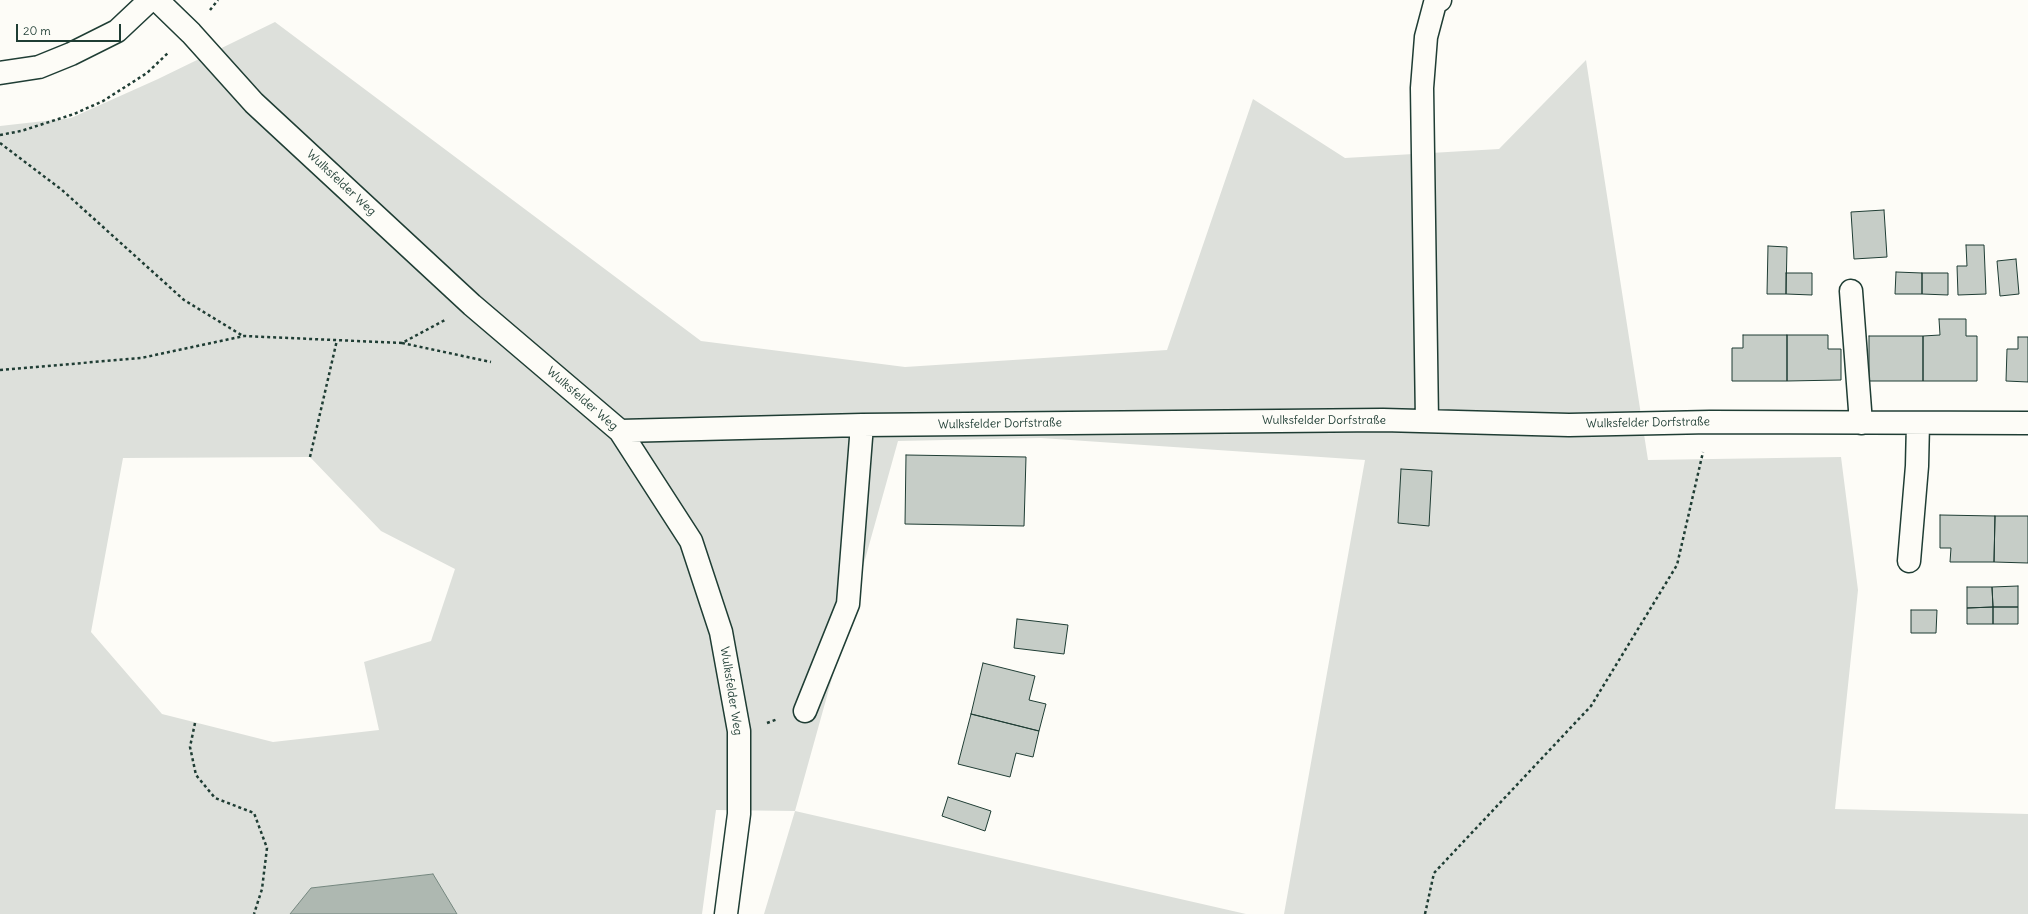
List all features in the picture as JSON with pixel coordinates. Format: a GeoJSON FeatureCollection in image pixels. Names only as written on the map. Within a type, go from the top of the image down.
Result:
{"type":"FeatureCollection","features":[{"type":"Feature","properties":{"kind":"street"},"geometry":{"type":"LineString","coordinates":[[0,73],[39,67],[71,54],[117,31],[150,0]]}},
{"type":"Feature","properties":{"kind":"street","name":"Wulksfelder Weg"},"geometry":{"type":"LineString","coordinates":[[157,0],[191,33],[254,103],[472,305],[620,431],[691,541],[721,632],[739,731],[738,814],[726,914]]}},
{"type":"Feature","properties":{"kind":"street"},"geometry":{"type":"LineString","coordinates":[[1427,421],[1422,88],[1426,37],[1435,3],[1440,0]]}},
{"type":"Feature","properties":{"kind":"street"},"geometry":{"type":"LineString","coordinates":[[1851,291],[1861,423]]}},
{"type":"Feature","properties":{"kind":"street","name":"Wulksfelder Dorfstraße"},"geometry":{"type":"LineString","coordinates":[[620,431],[862,425],[1427,421],[1569,425],[1710,422],[2028,423]]}},
{"type":"Feature","properties":{"kind":"street"},"geometry":{"type":"LineString","coordinates":[[1910,561],[1918,466],[1918,423]]}},
{"type":"Feature","properties":{"kind":"street"},"geometry":{"type":"LineString","coordinates":[[805,711],[848,604],[862,425]]}},
{"type":"Feature","properties":{"kind":"path"},"geometry":{"type":"LineString","coordinates":[[0,135],[21,131],[74,114],[103,101],[146,73],[191,33]]}},
{"type":"Feature","properties":{"kind":"path"},"geometry":{"type":"LineString","coordinates":[[0,143],[62,190],[184,300],[244,336]]}},
{"type":"Feature","properties":{"kind":"path"},"geometry":{"type":"LineString","coordinates":[[402,342],[472,305]]}},
{"type":"Feature","properties":{"kind":"path"},"geometry":{"type":"LineString","coordinates":[[0,370],[140,358],[244,336],[402,342],[493,362]]}},
{"type":"Feature","properties":{"kind":"path"},"geometry":{"type":"LineString","coordinates":[[310,457],[338,340]]}},
{"type":"Feature","properties":{"kind":"path"},"geometry":{"type":"LineString","coordinates":[[1425,914],[1434,873],[1591,706],[1677,565],[1710,422]]}},
{"type":"Feature","properties":{"kind":"path"},"geometry":{"type":"LineString","coordinates":[[739,731],[805,711]]}},
{"type":"Feature","properties":{"kind":"path"},"geometry":{"type":"LineString","coordinates":[[196,723],[190,747],[196,775],[215,798],[254,813],[267,848],[262,890],[254,914]]}},
{"type":"Feature","properties":{"kind":"shaded area"},"geometry":{"type":"Polygon","coordinates":[[[275,22],[701,341],[905,367],[1167,350],[1253,99],[1345,158],[1499,149],[1586,60],[1648,460],[1841,457],[1858,590],[1835,809],[2028,814],[2028,914],[1284,914],[1365,460],[1041,438],[898,441],[795,811],[716,810],[702,914],[457,914],[432,874],[312,888],[290,914],[0,914],[0,126],[71,118],[158,79],[275,22]],[[310,457],[123,458],[91,632],[162,714],[273,742],[379,730],[364,662],[431,641],[455,569],[381,531],[310,457]]]}},
{"type":"Feature","properties":{"kind":"shaded area"},"geometry":{"type":"Polygon","coordinates":[[[795,811],[1246,914],[764,914],[795,811]]]}},
{"type":"Feature","properties":{"kind":"shaded area"},"geometry":{"type":"Polygon","coordinates":[[[433,874],[457,914],[290,914],[311,888],[433,874]]]}},
{"type":"Feature","properties":{"kind":"building"},"geometry":{"type":"Polygon","coordinates":[[[1884,210],[1887,257],[1854,259],[1851,212],[1884,210]]]}},
{"type":"Feature","properties":{"kind":"building"},"geometry":{"type":"Polygon","coordinates":[[[1966,245],[1984,245],[1986,294],[1958,295],[1957,266],[1967,266],[1966,245]]]}},
{"type":"Feature","properties":{"kind":"building"},"geometry":{"type":"Polygon","coordinates":[[[1768,246],[1787,247],[1786,294],[1767,294],[1768,246]]]}},
{"type":"Feature","properties":{"kind":"building"},"geometry":{"type":"Polygon","coordinates":[[[2016,259],[2019,294],[2000,296],[1997,261],[2016,259]]]}},
{"type":"Feature","properties":{"kind":"building"},"geometry":{"type":"Polygon","coordinates":[[[1896,272],[1922,273],[1922,294],[1895,294],[1896,272]]]}},
{"type":"Feature","properties":{"kind":"building"},"geometry":{"type":"Polygon","coordinates":[[[1786,273],[1812,273],[1812,295],[1786,294],[1786,273]]]}},
{"type":"Feature","properties":{"kind":"building"},"geometry":{"type":"Polygon","coordinates":[[[1922,273],[1948,273],[1948,295],[1922,294],[1922,273]]]}},
{"type":"Feature","properties":{"kind":"building"},"geometry":{"type":"Polygon","coordinates":[[[1939,319],[1966,319],[1966,336],[1977,336],[1977,381],[1923,381],[1923,336],[1940,335],[1939,319]]]}},
{"type":"Feature","properties":{"kind":"building"},"geometry":{"type":"Polygon","coordinates":[[[1743,335],[1787,335],[1787,381],[1732,381],[1732,348],[1743,348],[1743,335]]]}},
{"type":"Feature","properties":{"kind":"building"},"geometry":{"type":"Polygon","coordinates":[[[1787,335],[1828,335],[1828,349],[1841,349],[1841,380],[1787,381],[1787,335]]]}},
{"type":"Feature","properties":{"kind":"building"},"geometry":{"type":"Polygon","coordinates":[[[1869,336],[1923,336],[1923,381],[1869,381],[1869,336]]]}},
{"type":"Feature","properties":{"kind":"building"},"geometry":{"type":"Polygon","coordinates":[[[2018,337],[2028,337],[2028,382],[2006,381],[2007,349],[2018,349],[2018,337]]]}},
{"type":"Feature","properties":{"kind":"building"},"geometry":{"type":"Polygon","coordinates":[[[906,455],[1026,457],[1024,526],[905,524],[906,455]]]}},
{"type":"Feature","properties":{"kind":"building"},"geometry":{"type":"Polygon","coordinates":[[[1401,469],[1432,471],[1429,526],[1398,523],[1401,469]]]}},
{"type":"Feature","properties":{"kind":"building"},"geometry":{"type":"Polygon","coordinates":[[[1940,515],[1995,516],[1994,562],[1950,562],[1951,548],[1940,548],[1940,515]]]}},
{"type":"Feature","properties":{"kind":"building"},"geometry":{"type":"Polygon","coordinates":[[[1995,516],[2028,516],[2028,563],[1994,562],[1995,516]]]}},
{"type":"Feature","properties":{"kind":"building"},"geometry":{"type":"Polygon","coordinates":[[[2018,586],[2018,607],[1993,607],[1992,587],[2018,586]]]}},
{"type":"Feature","properties":{"kind":"building"},"geometry":{"type":"Polygon","coordinates":[[[1967,587],[1992,587],[1993,607],[1967,608],[1967,587]]]}},
{"type":"Feature","properties":{"kind":"building"},"geometry":{"type":"Polygon","coordinates":[[[1993,607],[1993,624],[1967,624],[1967,608],[1993,607]]]}},
{"type":"Feature","properties":{"kind":"building"},"geometry":{"type":"Polygon","coordinates":[[[1993,607],[2018,607],[2018,624],[1993,624],[1993,607]]]}},
{"type":"Feature","properties":{"kind":"building"},"geometry":{"type":"Polygon","coordinates":[[[1911,610],[1937,610],[1936,633],[1911,633],[1911,610]]]}},
{"type":"Feature","properties":{"kind":"building"},"geometry":{"type":"Polygon","coordinates":[[[1017,619],[1068,625],[1064,654],[1014,648],[1017,619]]]}},
{"type":"Feature","properties":{"kind":"building"},"geometry":{"type":"Polygon","coordinates":[[[983,663],[1035,676],[1029,700],[1046,704],[1039,731],[971,714],[983,663]]]}},
{"type":"Feature","properties":{"kind":"building"},"geometry":{"type":"Polygon","coordinates":[[[971,714],[1039,731],[1033,757],[1016,753],[1010,777],[958,764],[971,714]]]}},
{"type":"Feature","properties":{"kind":"building"},"geometry":{"type":"Polygon","coordinates":[[[948,797],[991,811],[985,831],[942,816],[948,797]]]}}]}
